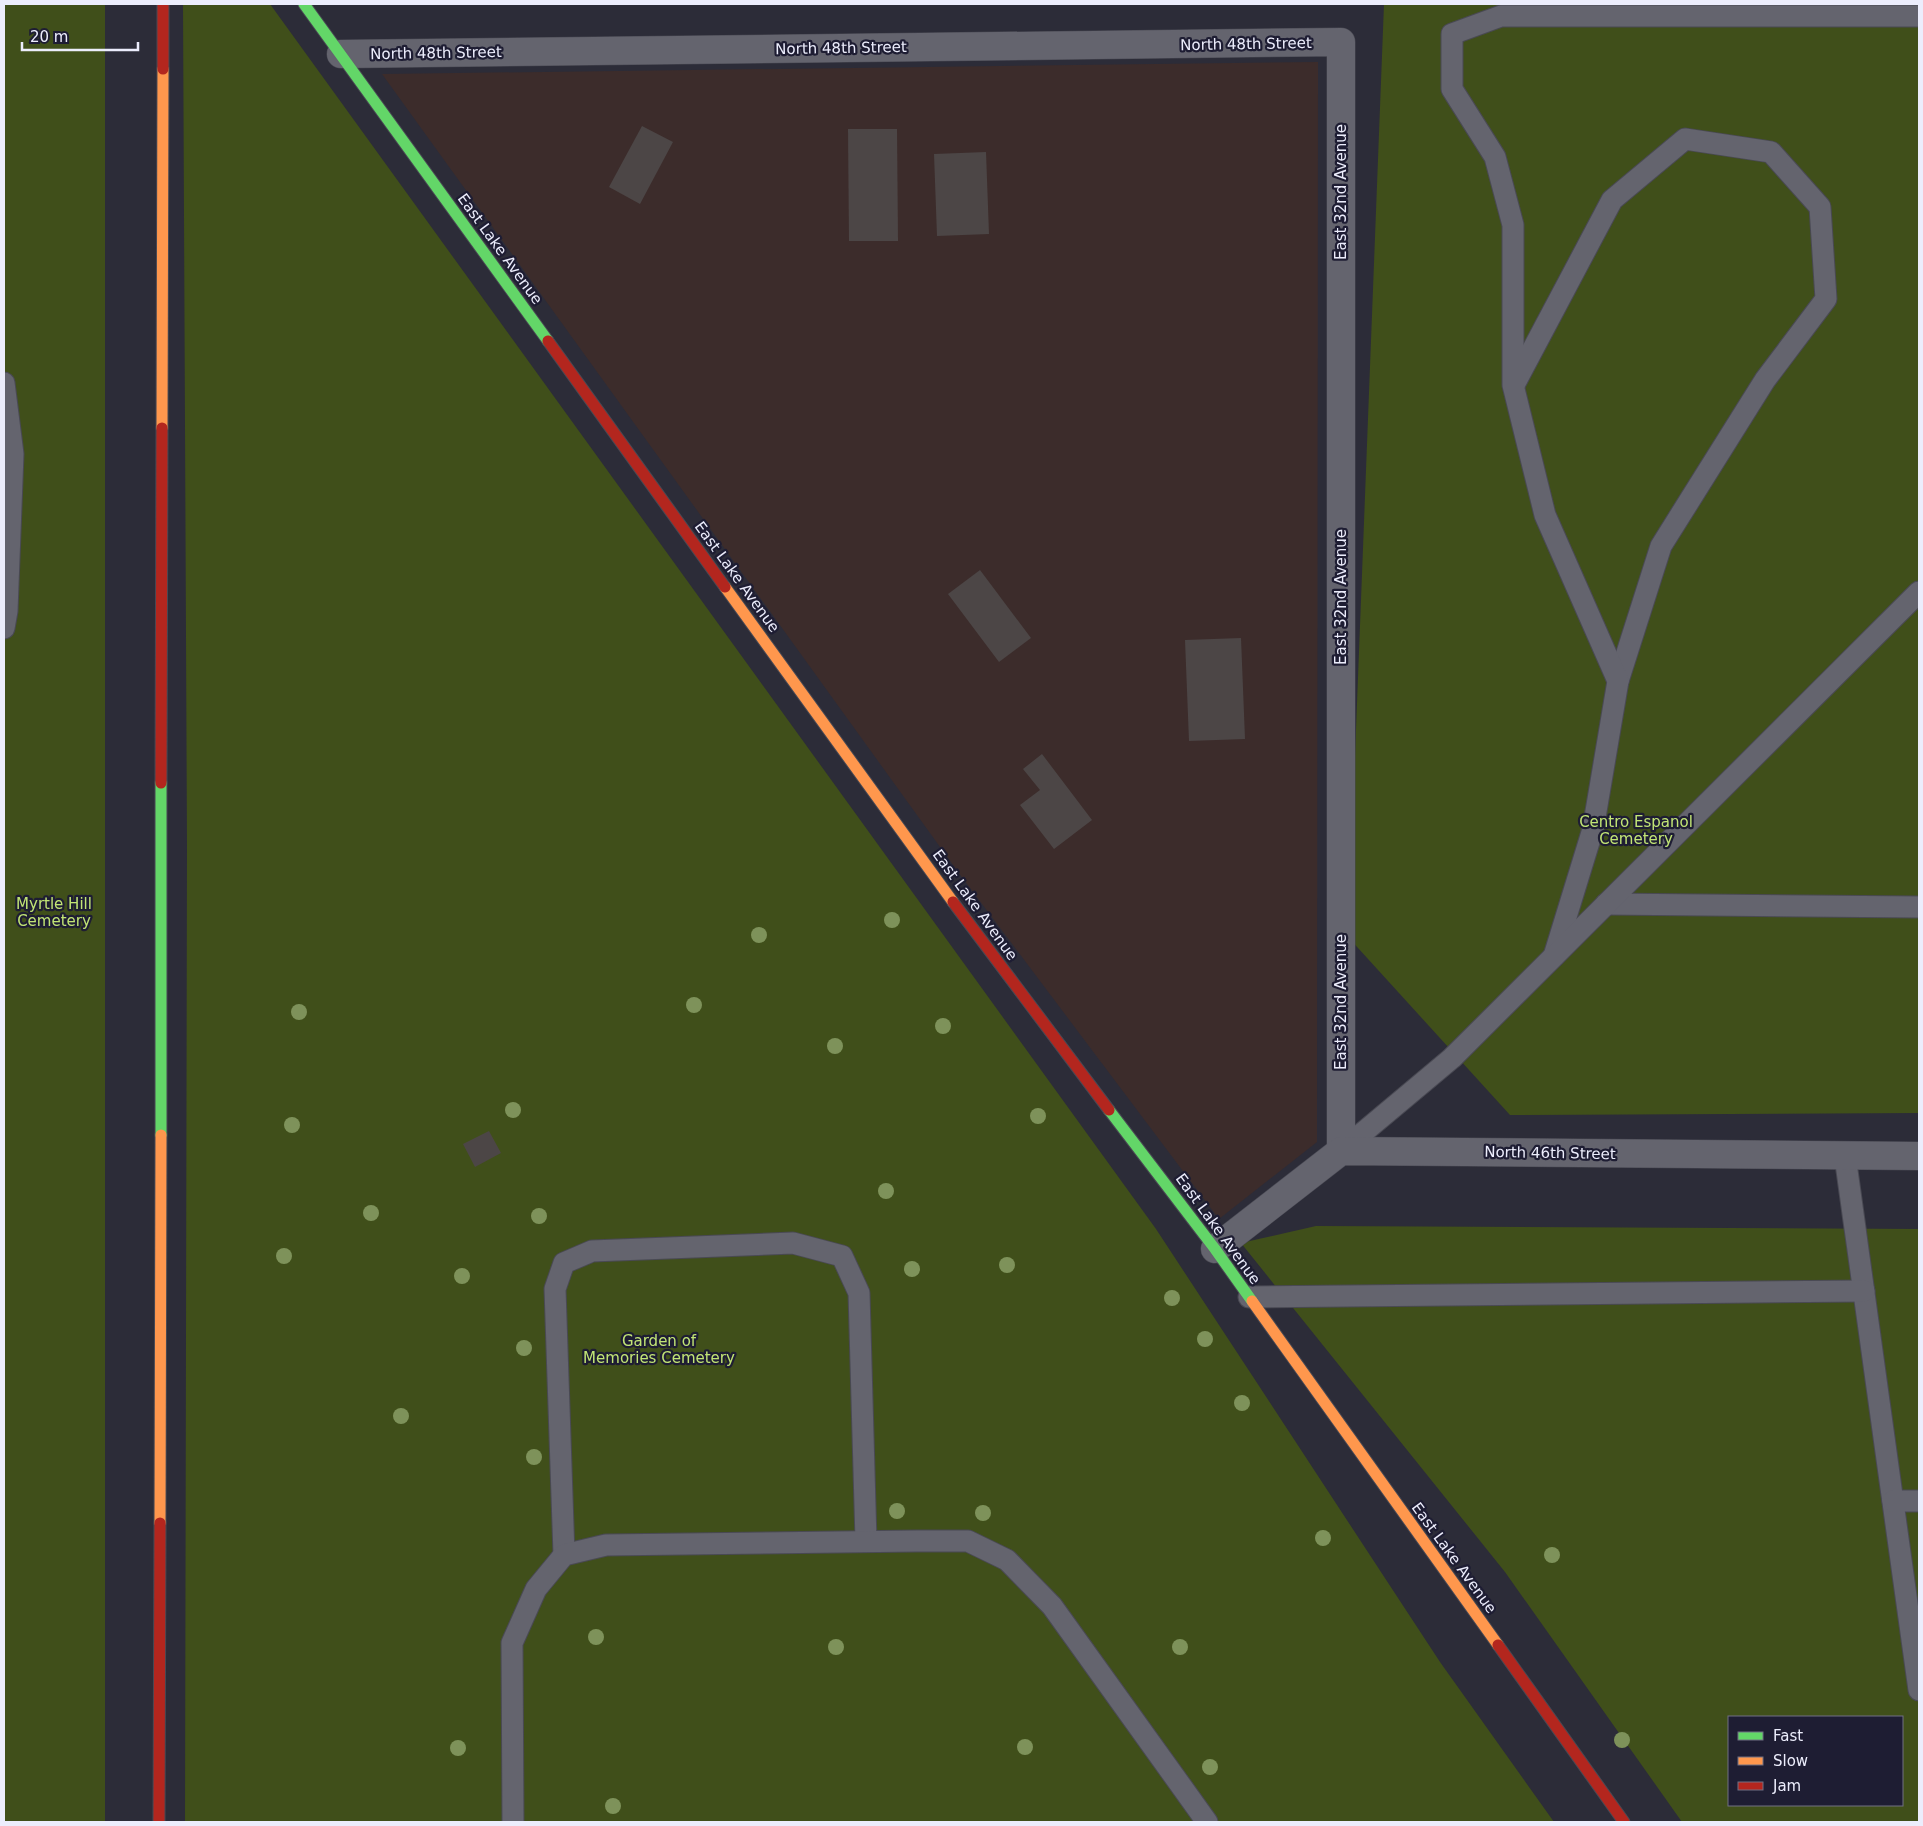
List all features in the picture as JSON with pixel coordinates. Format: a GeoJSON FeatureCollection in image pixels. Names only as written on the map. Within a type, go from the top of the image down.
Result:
{"type":"FeatureCollection","features":[{"type":"Feature","properties":{"kind":"street"},"geometry":{"type":"LineString","coordinates":[[159,1822],[162,4]]}},
{"type":"Feature","properties":{"kind":"street","name":"East Lake Avenue"},"geometry":{"type":"LineString","coordinates":[[304,4],[986,947],[1215,1249],[1624,1822]]}},
{"type":"Feature","properties":{"kind":"street","name":"North 48th Street"},"geometry":{"type":"LineString","coordinates":[[341,54],[1341,42]]}},
{"type":"Feature","properties":{"kind":"street","name":"East 32nd Avenue"},"geometry":{"type":"LineString","coordinates":[[1341,42],[1341,1151]]}},
{"type":"Feature","properties":{"kind":"street"},"geometry":{"type":"LineString","coordinates":[[1215,1249],[1341,1151]]}},
{"type":"Feature","properties":{"kind":"street","name":"North 46th Street"},"geometry":{"type":"LineString","coordinates":[[1341,1151],[1919,1156]]}},
{"type":"Feature","properties":{"kind":"lane"},"geometry":{"type":"LineString","coordinates":[[1618,681],[1544,515],[1514,385],[1514,225],[1495,157],[1452,90],[1452,34],[1501,16],[1919,16]]}},
{"type":"Feature","properties":{"kind":"lane"},"geometry":{"type":"LineString","coordinates":[[1514,385],[1612,200],[1685,139],[1771,152],[1820,207],[1826,299],[1765,380],[1661,546],[1618,681],[1593,830],[1554,956]]}},
{"type":"Feature","properties":{"kind":"lane"},"geometry":{"type":"LineString","coordinates":[[4,383],[13,454],[7,611],[4,628]]}},
{"type":"Feature","properties":{"kind":"lane"},"geometry":{"type":"LineString","coordinates":[[1341,1151],[1452,1058],[1919,592]]}},
{"type":"Feature","properties":{"kind":"lane"},"geometry":{"type":"LineString","coordinates":[[1606,904],[1919,906]]}},
{"type":"Feature","properties":{"kind":"lane"},"geometry":{"type":"LineString","coordinates":[[1845,1156],[1919,1690]]}},
{"type":"Feature","properties":{"kind":"lane"},"geometry":{"type":"LineString","coordinates":[[564,1555],[555,1288],[564,1263],[592,1251],[793,1242],[842,1256],[859,1293],[866,1541]]}},
{"type":"Feature","properties":{"kind":"lane"},"geometry":{"type":"LineString","coordinates":[[1249,1297],[1864,1291]]}},
{"type":"Feature","properties":{"kind":"lane"},"geometry":{"type":"LineString","coordinates":[[1893,1500],[1919,1500]]}},
{"type":"Feature","properties":{"kind":"lane"},"geometry":{"type":"LineString","coordinates":[[513,1822],[512,1643],[536,1589],[564,1555],[606,1545],[968,1541],[1007,1560],[1052,1606],[1207,1822]]}},
{"type":"Feature","properties":{"kind":"shaded area"},"geometry":{"type":"Polygon","coordinates":[[[1318,62],[1317,1142],[1219,1219],[961,876],[382,74],[1318,62]]]}},
{"type":"Feature","properties":{"kind":"green space","name":"Myrtle Hill Cemetery"},"geometry":{"type":"Polygon","coordinates":[[[4,4],[105,4],[105,1822],[4,1822],[4,4]]]}},
{"type":"Feature","properties":{"kind":"green space","name":"Garden of Memories Cemetery"},"geometry":{"type":"Polygon","coordinates":[[[183,4],[270,4],[1156,1229],[1440,1662],[1554,1822],[185,1822],[187,847],[183,4]]]}},
{"type":"Feature","properties":{"kind":"green space","name":"Centro Espanol Cemetery"},"geometry":{"type":"Polygon","coordinates":[[[1384,4],[1919,4],[1919,1113],[1510,1115],[1348,937],[1384,4]]]}},
{"type":"Feature","properties":{"kind":"green space"},"geometry":{"type":"Polygon","coordinates":[[[1316,1226],[1919,1229],[1919,1822],[1682,1822],[1505,1572],[1241,1243],[1316,1226]]]}},
{"type":"Feature","properties":{"kind":"building"},"geometry":{"type":"Polygon","coordinates":[[[642,126],[673,142],[640,204],[609,187],[642,126]]]}},
{"type":"Feature","properties":{"kind":"building"},"geometry":{"type":"Polygon","coordinates":[[[848,129],[897,129],[898,241],[849,241],[848,129]]]}},
{"type":"Feature","properties":{"kind":"building"},"geometry":{"type":"Polygon","coordinates":[[[986,152],[989,234],[937,236],[934,154],[986,152]]]}},
{"type":"Feature","properties":{"kind":"building"},"geometry":{"type":"Polygon","coordinates":[[[980,570],[1031,638],[999,662],[948,594],[980,570]]]}},
{"type":"Feature","properties":{"kind":"building"},"geometry":{"type":"Polygon","coordinates":[[[1241,638],[1245,739],[1189,741],[1185,640],[1241,638]]]}},
{"type":"Feature","properties":{"kind":"building"},"geometry":{"type":"Polygon","coordinates":[[[1042,754],[1092,820],[1054,849],[1020,805],[1040,790],[1023,769],[1042,754]]]}},
{"type":"Feature","properties":{"kind":"building"},"geometry":{"type":"Polygon","coordinates":[[[489,1131],[501,1153],[475,1167],[463,1144],[489,1131]]]}},
{"type":"Feature","properties":{"kind":"traffic: fast"},"geometry":{"type":"LineString","coordinates":[[304,4],[548,341]]}},
{"type":"Feature","properties":{"kind":"traffic: fast"},"geometry":{"type":"LineString","coordinates":[[161,783],[161,1135]]}},
{"type":"Feature","properties":{"kind":"traffic: fast"},"geometry":{"type":"LineString","coordinates":[[1109,1110],[1215,1249],[1252,1301]]}},
{"type":"Feature","properties":{"kind":"traffic: slow"},"geometry":{"type":"LineString","coordinates":[[162,428],[163,69]]}},
{"type":"Feature","properties":{"kind":"traffic: slow"},"geometry":{"type":"LineString","coordinates":[[725,587],[953,902]]}},
{"type":"Feature","properties":{"kind":"traffic: slow"},"geometry":{"type":"LineString","coordinates":[[160,1523],[161,1135]]}},
{"type":"Feature","properties":{"kind":"traffic: slow"},"geometry":{"type":"LineString","coordinates":[[1252,1301],[1498,1645]]}},
{"type":"Feature","properties":{"kind":"traffic: jam"},"geometry":{"type":"LineString","coordinates":[[163,4],[163,69]]}},
{"type":"Feature","properties":{"kind":"traffic: jam"},"geometry":{"type":"LineString","coordinates":[[548,341],[725,587]]}},
{"type":"Feature","properties":{"kind":"traffic: jam"},"geometry":{"type":"LineString","coordinates":[[161,783],[162,428]]}},
{"type":"Feature","properties":{"kind":"traffic: jam"},"geometry":{"type":"LineString","coordinates":[[953,902],[1109,1110]]}},
{"type":"Feature","properties":{"kind":"traffic: jam"},"geometry":{"type":"LineString","coordinates":[[159,1822],[160,1523]]}},
{"type":"Feature","properties":{"kind":"traffic: jam"},"geometry":{"type":"LineString","coordinates":[[1498,1645],[1624,1822]]}}]}
